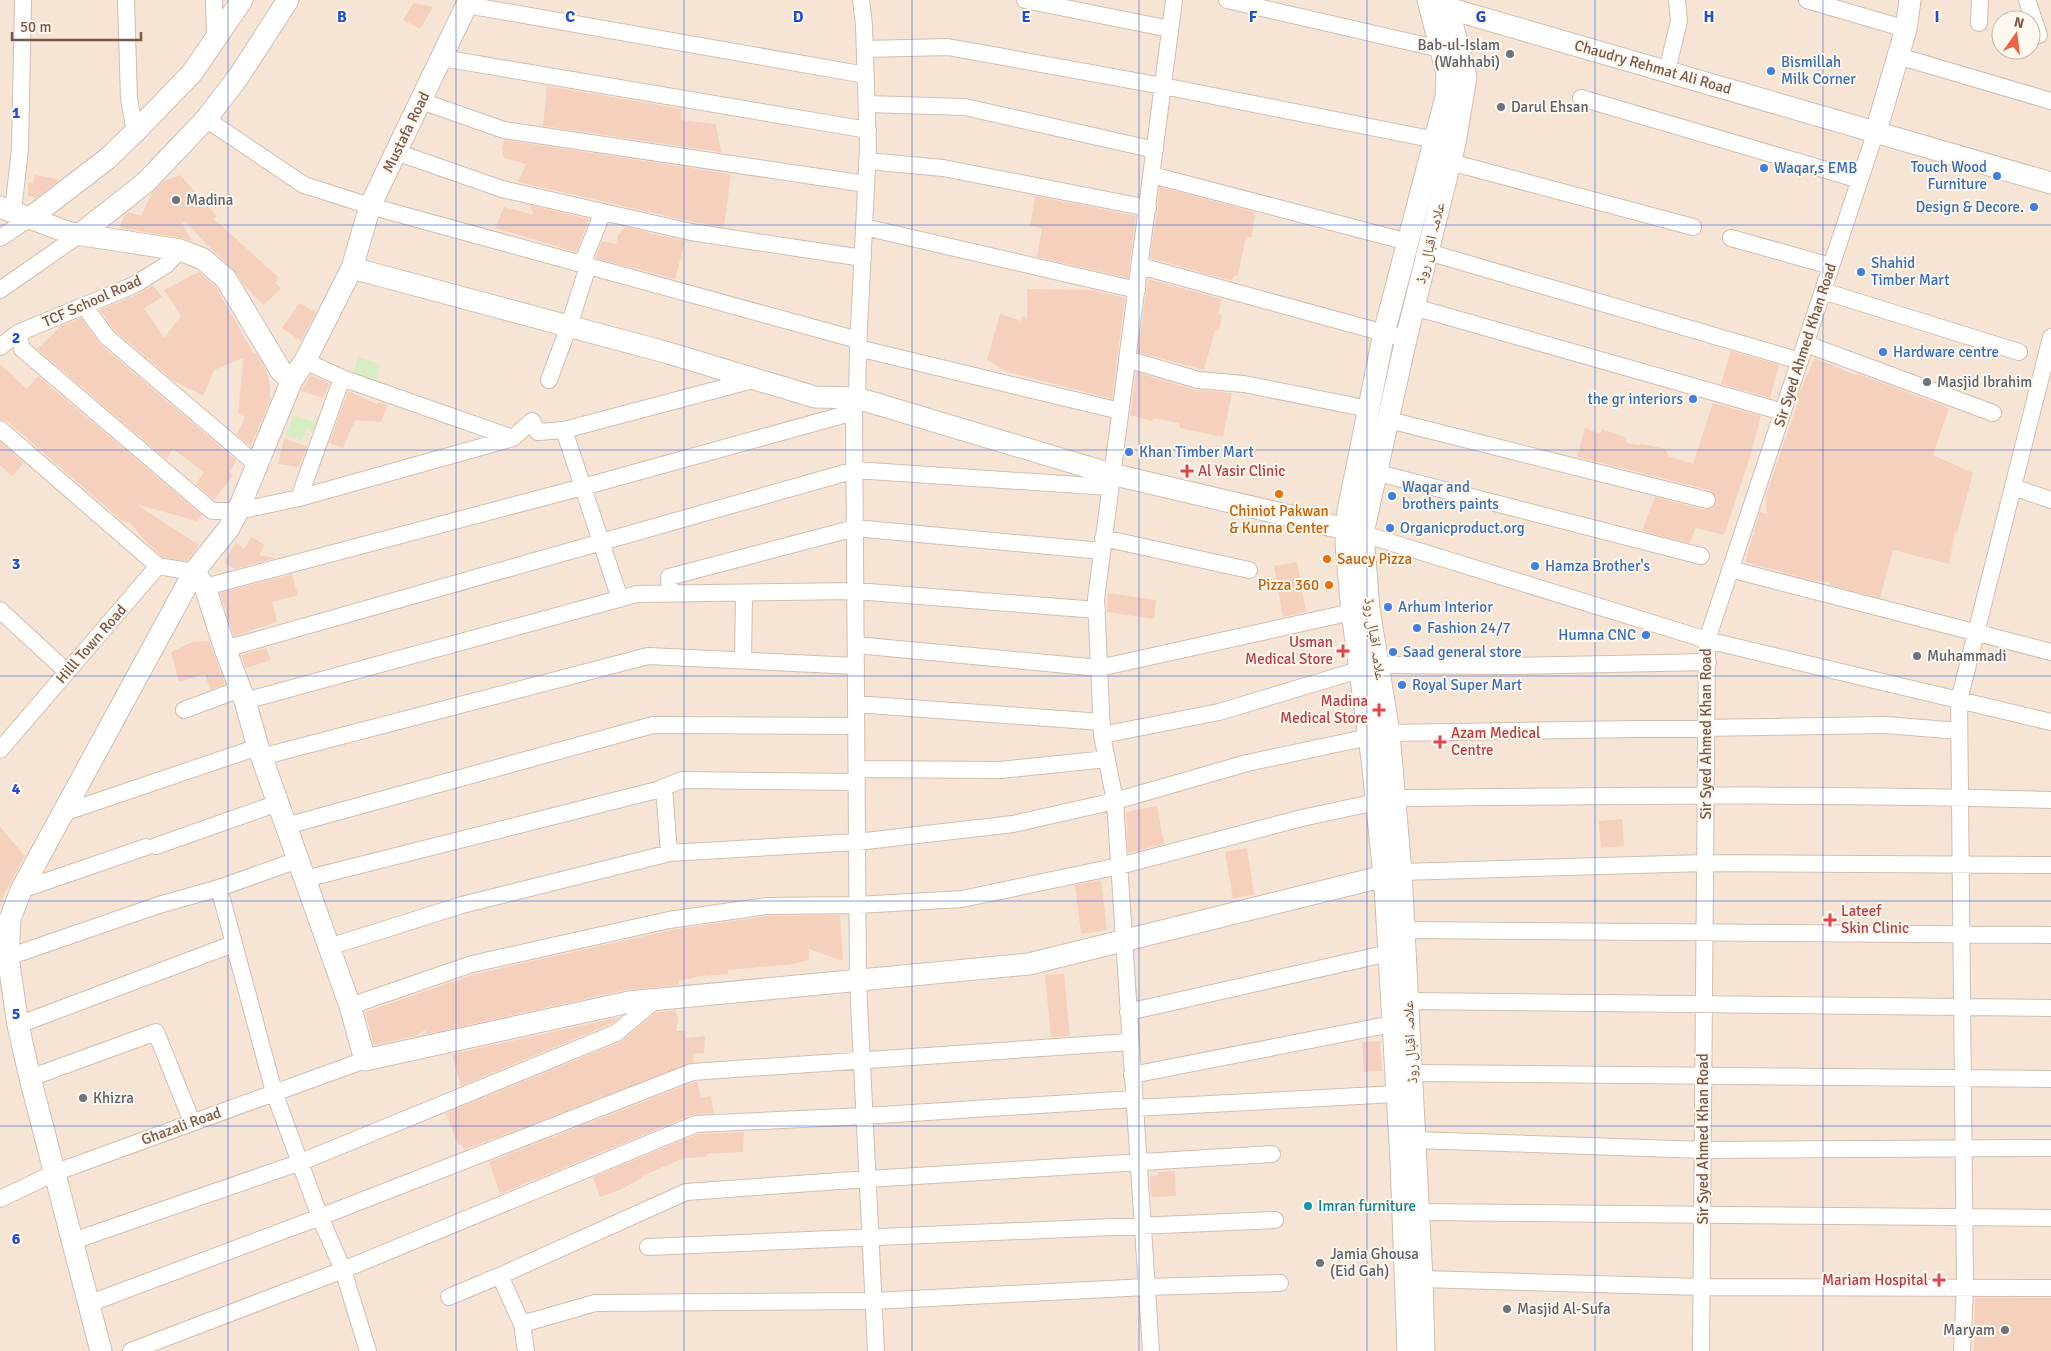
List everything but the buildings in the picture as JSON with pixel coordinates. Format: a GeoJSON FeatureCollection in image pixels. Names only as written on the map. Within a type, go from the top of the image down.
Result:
{"type":"FeatureCollection","features":[{"type":"Feature","properties":{"kind":"street"},"geometry":{"type":"LineString","coordinates":[[20,214],[23,0]]}},
{"type":"Feature","properties":{"kind":"street"},"geometry":{"type":"LineString","coordinates":[[126,0],[129,99],[135,132]]}},
{"type":"Feature","properties":{"kind":"street"},"geometry":{"type":"LineString","coordinates":[[214,0],[216,36]]}},
{"type":"Feature","properties":{"kind":"street"},"geometry":{"type":"LineString","coordinates":[[0,238],[20,214],[107,158],[135,132],[192,73],[242,0]]}},
{"type":"Feature","properties":{"kind":"street"},"geometry":{"type":"LineString","coordinates":[[0,290],[146,182],[206,119],[239,76],[288,0]]}},
{"type":"Feature","properties":{"kind":"street"},"geometry":{"type":"LineString","coordinates":[[860,0],[864,25],[868,130],[858,344],[855,470],[858,982],[876,1351]]}},
{"type":"Feature","properties":{"kind":"street"},"geometry":{"type":"LineString","coordinates":[[1025,0],[1170,28]]}},
{"type":"Feature","properties":{"kind":"street"},"geometry":{"type":"LineString","coordinates":[[1151,1351],[1115,801],[1102,728],[1096,599],[1174,0]]}},
{"type":"Feature","properties":{"kind":"street"},"geometry":{"type":"LineString","coordinates":[[1227,0],[1450,52]]}},
{"type":"Feature","properties":{"kind":"street"},"geometry":{"type":"LineString","coordinates":[[1667,71],[1679,22],[1678,0]]}},
{"type":"Feature","properties":{"kind":"street"},"geometry":{"type":"LineString","coordinates":[[1807,0],[1906,29]]}},
{"type":"Feature","properties":{"kind":"street","name":"Sir Syed Ahmed Khan Road"},"geometry":{"type":"LineString","coordinates":[[1701,1351],[1707,640],[1876,131],[1906,29],[1910,0]]}},
{"type":"Feature","properties":{"kind":"street"},"geometry":{"type":"LineString","coordinates":[[1979,23],[1980,0]]}},
{"type":"Feature","properties":{"kind":"street"},"geometry":{"type":"LineString","coordinates":[[468,2],[866,75]]}},
{"type":"Feature","properties":{"kind":"street","name":"Mustafa Road"},"geometry":{"type":"LineString","coordinates":[[101,1351],[30,1078],[18,1024],[5,923],[63,813],[200,580],[238,511],[292,380],[305,361],[352,268],[370,206],[468,2]]}},
{"type":"Feature","properties":{"kind":"street","name":"علامہ اقبال روڈ"},"geometry":{"type":"LineString","coordinates":[[1424,1351],[1416,1140],[1405,930],[1393,874],[1385,800],[1379,735],[1379,664],[1354,531],[1378,473],[1406,340],[1453,152],[1466,77],[1450,52],[1438,3]]}},
{"type":"Feature","properties":{"kind":"street","name":"Chaudry Rehmat Ali Road"},"geometry":{"type":"LineString","coordinates":[[1438,3],[2051,183]]}},
{"type":"Feature","properties":{"kind":"street"},"geometry":{"type":"LineString","coordinates":[[865,49],[948,47],[1163,86],[1434,140],[1453,152],[1693,227]]}},
{"type":"Feature","properties":{"kind":"street","name":"علامہ اقبال روڈ"},"geometry":{"type":"LineString","coordinates":[[1379,735],[1359,670],[1352,612],[1354,531],[1369,409],[1384,333],[1446,97],[1450,52]]}},
{"type":"Feature","properties":{"kind":"street"},"geometry":{"type":"LineString","coordinates":[[1898,56],[2051,101]]}},
{"type":"Feature","properties":{"kind":"street"},"geometry":{"type":"LineString","coordinates":[[442,58],[868,130]]}},
{"type":"Feature","properties":{"kind":"street"},"geometry":{"type":"LineString","coordinates":[[1581,98],[1860,180]]}},
{"type":"Feature","properties":{"kind":"street"},"geometry":{"type":"LineString","coordinates":[[421,101],[504,130],[866,184]]}},
{"type":"Feature","properties":{"kind":"street"},"geometry":{"type":"LineString","coordinates":[[867,104],[965,107],[1155,150]]}},
{"type":"Feature","properties":{"kind":"street"},"geometry":{"type":"LineString","coordinates":[[206,119],[304,185],[370,206],[585,265],[858,344],[1120,411]]}},
{"type":"Feature","properties":{"kind":"street"},"geometry":{"type":"LineString","coordinates":[[396,152],[502,189],[691,232],[863,258]]}},
{"type":"Feature","properties":{"kind":"street"},"geometry":{"type":"LineString","coordinates":[[867,161],[943,168],[1148,208]]}},
{"type":"Feature","properties":{"kind":"street"},"geometry":{"type":"LineString","coordinates":[[1152,175],[1408,242]]}},
{"type":"Feature","properties":{"kind":"street"},"geometry":{"type":"LineString","coordinates":[[549,380],[569,326],[585,265],[603,212]]}},
{"type":"Feature","properties":{"kind":"street"},"geometry":{"type":"LineString","coordinates":[[20,214],[74,234],[180,250],[203,259],[226,280],[281,371],[292,380]]}},
{"type":"Feature","properties":{"kind":"street"},"geometry":{"type":"LineString","coordinates":[[864,227],[1137,290]]}},
{"type":"Feature","properties":{"kind":"street"},"geometry":{"type":"LineString","coordinates":[[1732,238],[1831,266]]}},
{"type":"Feature","properties":{"kind":"street","name":"TCF School Road"},"geometry":{"type":"LineString","coordinates":[[0,348],[18,333],[85,307],[134,285],[166,265],[180,250]]}},
{"type":"Feature","properties":{"kind":"street"},"geometry":{"type":"LineString","coordinates":[[1428,252],[1800,361]]}},
{"type":"Feature","properties":{"kind":"street"},"geometry":{"type":"LineString","coordinates":[[1140,266],[1406,340]]}},
{"type":"Feature","properties":{"kind":"street"},"geometry":{"type":"LineString","coordinates":[[352,268],[665,352],[753,380],[815,397],[856,405],[1110,480],[1354,531],[1707,640],[2051,722]]}},
{"type":"Feature","properties":{"kind":"street"},"geometry":{"type":"LineString","coordinates":[[1823,291],[2019,352]]}},
{"type":"Feature","properties":{"kind":"street"},"geometry":{"type":"LineString","coordinates":[[85,307],[107,337],[256,464]]}},
{"type":"Feature","properties":{"kind":"street"},"geometry":{"type":"LineString","coordinates":[[1414,308],[1783,412]]}},
{"type":"Feature","properties":{"kind":"street"},"geometry":{"type":"LineString","coordinates":[[18,333],[22,349],[212,511],[238,511],[299,498],[513,438],[532,421],[538,432],[564,430],[753,380]]}},
{"type":"Feature","properties":{"kind":"street"},"geometry":{"type":"LineString","coordinates":[[1962,1351],[1966,1288],[1962,1148],[1963,1078],[1958,700],[2051,337]]}},
{"type":"Feature","properties":{"kind":"street"},"geometry":{"type":"LineString","coordinates":[[1806,344],[1993,413]]}},
{"type":"Feature","properties":{"kind":"street"},"geometry":{"type":"LineString","coordinates":[[1127,359],[1198,380],[1244,384],[1369,409]]}},
{"type":"Feature","properties":{"kind":"street"},"geometry":{"type":"LineString","coordinates":[[305,361],[342,378],[513,438]]}},
{"type":"Feature","properties":{"kind":"street"},"geometry":{"type":"LineString","coordinates":[[299,498],[342,378]]}},
{"type":"Feature","properties":{"kind":"street"},"geometry":{"type":"LineString","coordinates":[[200,580],[582,487],[856,405]]}},
{"type":"Feature","properties":{"kind":"street"},"geometry":{"type":"LineString","coordinates":[[1389,420],[1707,500]]}},
{"type":"Feature","properties":{"kind":"street"},"geometry":{"type":"LineString","coordinates":[[0,430],[158,566],[200,580],[371,544]]}},
{"type":"Feature","properties":{"kind":"street"},"geometry":{"type":"LineString","coordinates":[[564,430],[620,599]]}},
{"type":"Feature","properties":{"kind":"street"},"geometry":{"type":"LineString","coordinates":[[225,649],[855,470],[1110,480]]}},
{"type":"Feature","properties":{"kind":"street"},"geometry":{"type":"LineString","coordinates":[[1378,473],[1701,556]]}},
{"type":"Feature","properties":{"kind":"street"},"geometry":{"type":"LineString","coordinates":[[2013,487],[2051,500]]}},
{"type":"Feature","properties":{"kind":"street"},"geometry":{"type":"LineString","coordinates":[[670,594],[669,577],[855,528],[1102,544],[1248,570]]}},
{"type":"Feature","properties":{"kind":"street","name":"Hilll Town Road"},"geometry":{"type":"LineString","coordinates":[[0,750],[158,566]]}},
{"type":"Feature","properties":{"kind":"street"},"geometry":{"type":"LineString","coordinates":[[1730,570],[2051,652]]}},
{"type":"Feature","properties":{"kind":"street"},"geometry":{"type":"LineString","coordinates":[[200,580],[243,695],[259,752],[350,1006],[365,1060],[629,1002],[858,982],[1029,964],[1393,874],[1705,863],[2051,865]]}},
{"type":"Feature","properties":{"kind":"street"},"geometry":{"type":"LineString","coordinates":[[184,710],[637,594],[856,591],[1097,610]]}},
{"type":"Feature","properties":{"kind":"street"},"geometry":{"type":"LineString","coordinates":[[743,660],[744,593]]}},
{"type":"Feature","properties":{"kind":"street"},"geometry":{"type":"LineString","coordinates":[[0,610],[67,672]]}},
{"type":"Feature","properties":{"kind":"street"},"geometry":{"type":"LineString","coordinates":[[856,645],[1099,668],[1352,612]]}},
{"type":"Feature","properties":{"kind":"street"},"geometry":{"type":"LineString","coordinates":[[63,813],[259,752],[648,656],[856,666]]}},
{"type":"Feature","properties":{"kind":"street"},"geometry":{"type":"LineString","coordinates":[[1379,664],[1510,666],[1708,662]]}},
{"type":"Feature","properties":{"kind":"street"},"geometry":{"type":"LineString","coordinates":[[856,704],[1102,728],[1219,712],[1359,670]]}},
{"type":"Feature","properties":{"kind":"street"},"geometry":{"type":"LineString","coordinates":[[286,826],[653,725],[856,726]]}},
{"type":"Feature","properties":{"kind":"street"},"geometry":{"type":"LineString","coordinates":[[329,947],[462,905],[674,852],[857,842],[1013,824],[1115,801],[1247,763],[1379,735],[1886,725],[1959,731]]}},
{"type":"Feature","properties":{"kind":"street"},"geometry":{"type":"LineString","coordinates":[[8,957],[159,905],[219,888],[664,787],[682,780],[857,776],[1000,770],[1107,759]]}},
{"type":"Feature","properties":{"kind":"street"},"geometry":{"type":"LineString","coordinates":[[664,787],[669,852],[674,852]]}},
{"type":"Feature","properties":{"kind":"street"},"geometry":{"type":"LineString","coordinates":[[350,1006],[472,964],[668,920],[767,906],[858,905],[962,899],[1119,866],[1302,818],[1385,800],[1706,796],[1960,797],[2051,800]]}},
{"type":"Feature","properties":{"kind":"street"},"geometry":{"type":"LineString","coordinates":[[21,890],[278,803]]}},
{"type":"Feature","properties":{"kind":"street","name":"علامہ اقبال روڈ"},"geometry":{"type":"LineString","coordinates":[[1393,874],[1389,953],[1408,1351]]}},
{"type":"Feature","properties":{"kind":"street"},"geometry":{"type":"LineString","coordinates":[[219,888],[274,1092],[320,1217],[342,1270],[368,1351]]}},
{"type":"Feature","properties":{"kind":"street"},"geometry":{"type":"LineString","coordinates":[[1405,930],[2051,935]]}},
{"type":"Feature","properties":{"kind":"street"},"geometry":{"type":"LineString","coordinates":[[18,1024],[233,944]]}},
{"type":"Feature","properties":{"kind":"street"},"geometry":{"type":"LineString","coordinates":[[1128,1012],[1389,953]]}},
{"type":"Feature","properties":{"kind":"street"},"geometry":{"type":"LineString","coordinates":[[73,1241],[301,1162],[616,1033],[658,999]]}},
{"type":"Feature","properties":{"kind":"street"},"geometry":{"type":"LineString","coordinates":[[1408,1001],[2051,1008]]}},
{"type":"Feature","properties":{"kind":"street"},"geometry":{"type":"LineString","coordinates":[[1132,1076],[1392,1024]]}},
{"type":"Feature","properties":{"kind":"street"},"geometry":{"type":"LineString","coordinates":[[30,1078],[156,1032],[192,1122]]}},
{"type":"Feature","properties":{"kind":"street"},"geometry":{"type":"LineString","coordinates":[[88,1304],[320,1217],[692,1072],[1130,1042]]}},
{"type":"Feature","properties":{"kind":"street","name":"Ghazali Road"},"geometry":{"type":"LineString","coordinates":[[0,1199],[54,1173],[365,1060]]}},
{"type":"Feature","properties":{"kind":"street"},"geometry":{"type":"LineString","coordinates":[[1412,1073],[2051,1079]]}},
{"type":"Feature","properties":{"kind":"street"},"geometry":{"type":"LineString","coordinates":[[131,1351],[342,1270],[696,1124],[1134,1103],[1396,1094]]}},
{"type":"Feature","properties":{"kind":"street"},"geometry":{"type":"LineString","coordinates":[[1416,1140],[1702,1150],[2051,1148]]}},
{"type":"Feature","properties":{"kind":"street"},"geometry":{"type":"LineString","coordinates":[[448,1297],[500,1276],[686,1192],[1272,1154]]}},
{"type":"Feature","properties":{"kind":"street"},"geometry":{"type":"LineString","coordinates":[[1418,1212],[2051,1218]]}},
{"type":"Feature","properties":{"kind":"street"},"geometry":{"type":"LineString","coordinates":[[648,1247],[1275,1220]]}},
{"type":"Feature","properties":{"kind":"street"},"geometry":{"type":"LineString","coordinates":[[500,1276],[522,1324],[526,1351]]}},
{"type":"Feature","properties":{"kind":"street"},"geometry":{"type":"LineString","coordinates":[[1422,1279],[1701,1287],[2051,1288]]}},
{"type":"Feature","properties":{"kind":"street"},"geometry":{"type":"LineString","coordinates":[[522,1324],[595,1303],[874,1301],[1146,1287],[1280,1283]]}},
{"type":"Feature","properties":{"kind":"shaded area"},"geometry":{"type":"Polygon","coordinates":[[[0,0],[2051,0],[2051,1351],[0,1351],[0,0]]]}},
{"type":"Feature","properties":{"kind":"green space"},"geometry":{"type":"Polygon","coordinates":[[[358,357],[380,364],[375,386],[352,380],[358,357]]]}},
{"type":"Feature","properties":{"kind":"green space"},"geometry":{"type":"Polygon","coordinates":[[[294,416],[315,422],[317,416],[322,417],[318,429],[314,428],[312,432],[309,430],[309,427],[306,427],[305,432],[311,434],[304,435],[302,441],[285,435],[294,416]]]}},
{"type":"Feature","properties":{"kind":"place","name":"Bab-ul-Islam (Wahhabi)"},"geometry":{"type":"Point","coordinates":[1510,54]}},
{"type":"Feature","properties":{"kind":"place","name":"Bismillah Milk Corner"},"geometry":{"type":"Point","coordinates":[1771,71]}},
{"type":"Feature","properties":{"kind":"place","name":"Darul Ehsan"},"geometry":{"type":"Point","coordinates":[1501,107]}},
{"type":"Feature","properties":{"kind":"place","name":"Waqar,s EMB"},"geometry":{"type":"Point","coordinates":[1764,168]}},
{"type":"Feature","properties":{"kind":"place","name":"Touch Wood Furniture"},"geometry":{"type":"Point","coordinates":[1997,176]}},
{"type":"Feature","properties":{"kind":"place","name":"Madina"},"geometry":{"type":"Point","coordinates":[176,200]}},
{"type":"Feature","properties":{"kind":"place","name":"Design & Decore."},"geometry":{"type":"Point","coordinates":[2034,207]}},
{"type":"Feature","properties":{"kind":"place","name":"Shahid Timber Mart"},"geometry":{"type":"Point","coordinates":[1861,272]}},
{"type":"Feature","properties":{"kind":"place","name":"Hardware centre"},"geometry":{"type":"Point","coordinates":[1883,352]}},
{"type":"Feature","properties":{"kind":"place","name":"Masjid Ibrahim"},"geometry":{"type":"Point","coordinates":[1927,382]}},
{"type":"Feature","properties":{"kind":"place","name":"the gr interiors"},"geometry":{"type":"Point","coordinates":[1693,399]}},
{"type":"Feature","properties":{"kind":"place","name":"Khan Timber Mart"},"geometry":{"type":"Point","coordinates":[1129,452]}},
{"type":"Feature","properties":{"kind":"place","name":"Al Yasir Clinic"},"geometry":{"type":"Point","coordinates":[1187,471]}},
{"type":"Feature","properties":{"kind":"place","name":"Chiniot Pakwan & Kunna Center"},"geometry":{"type":"Point","coordinates":[1279,494]}},
{"type":"Feature","properties":{"kind":"place","name":"Waqar and brothers paints"},"geometry":{"type":"Point","coordinates":[1392,496]}},
{"type":"Feature","properties":{"kind":"place","name":"Organicproduct.org"},"geometry":{"type":"Point","coordinates":[1390,528]}},
{"type":"Feature","properties":{"kind":"place","name":"Saucy Pizza"},"geometry":{"type":"Point","coordinates":[1327,559]}},
{"type":"Feature","properties":{"kind":"place","name":"Hamza Brother's"},"geometry":{"type":"Point","coordinates":[1535,566]}},
{"type":"Feature","properties":{"kind":"place","name":"Pizza 360"},"geometry":{"type":"Point","coordinates":[1329,585]}},
{"type":"Feature","properties":{"kind":"place","name":"Arhum Interior"},"geometry":{"type":"Point","coordinates":[1388,607]}},
{"type":"Feature","properties":{"kind":"place","name":"Fashion 24/7"},"geometry":{"type":"Point","coordinates":[1417,628]}},
{"type":"Feature","properties":{"kind":"place","name":"Humna CNC"},"geometry":{"type":"Point","coordinates":[1646,635]}},
{"type":"Feature","properties":{"kind":"place","name":"Usman Medical Store"},"geometry":{"type":"Point","coordinates":[1343,651]}},
{"type":"Feature","properties":{"kind":"place","name":"Saad general store"},"geometry":{"type":"Point","coordinates":[1393,652]}},
{"type":"Feature","properties":{"kind":"place","name":"Muhammadi"},"geometry":{"type":"Point","coordinates":[1917,656]}},
{"type":"Feature","properties":{"kind":"place","name":"Royal Super Mart"},"geometry":{"type":"Point","coordinates":[1402,685]}},
{"type":"Feature","properties":{"kind":"place","name":"Madina Medical Store"},"geometry":{"type":"Point","coordinates":[1379,710]}},
{"type":"Feature","properties":{"kind":"place","name":"Azam Medical Centre"},"geometry":{"type":"Point","coordinates":[1440,742]}},
{"type":"Feature","properties":{"kind":"place","name":"Lateef Skin Clinic"},"geometry":{"type":"Point","coordinates":[1830,920]}},
{"type":"Feature","properties":{"kind":"place","name":"Khizra"},"geometry":{"type":"Point","coordinates":[83,1098]}},
{"type":"Feature","properties":{"kind":"place","name":"Imran furniture"},"geometry":{"type":"Point","coordinates":[1308,1206]}},
{"type":"Feature","properties":{"kind":"place","name":"Jamia Ghousa (Eid Gah)"},"geometry":{"type":"Point","coordinates":[1320,1263]}},
{"type":"Feature","properties":{"kind":"place","name":"Mariam Hospital"},"geometry":{"type":"Point","coordinates":[1939,1280]}},
{"type":"Feature","properties":{"kind":"place","name":"Masjid Al-Sufa"},"geometry":{"type":"Point","coordinates":[1507,1309]}},
{"type":"Feature","properties":{"kind":"place","name":"Maryam"},"geometry":{"type":"Point","coordinates":[2005,1330]}}]}
